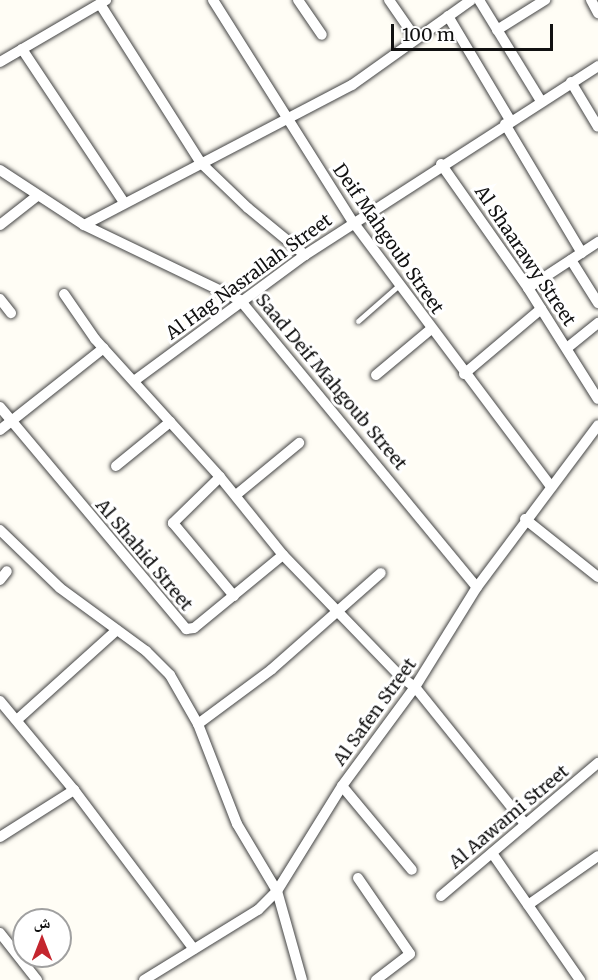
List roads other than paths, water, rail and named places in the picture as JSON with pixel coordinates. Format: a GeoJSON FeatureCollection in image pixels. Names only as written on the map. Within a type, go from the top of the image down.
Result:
{"type":"FeatureCollection","features":[{"type":"Feature","properties":{"kind":"street","name":"Deif Mahgoub Street"},"geometry":{"type":"LineString","coordinates":[[213,0],[287,121],[353,222],[464,374],[551,487]]}},
{"type":"Feature","properties":{"kind":"street"},"geometry":{"type":"LineString","coordinates":[[298,0],[321,35]]}},
{"type":"Feature","properties":{"kind":"street"},"geometry":{"type":"LineString","coordinates":[[389,0],[416,39]]}},
{"type":"Feature","properties":{"kind":"street"},"geometry":{"type":"LineString","coordinates":[[84,225],[123,201],[287,121],[352,85],[471,0]]}},
{"type":"Feature","properties":{"kind":"street"},"geometry":{"type":"LineString","coordinates":[[479,0],[541,102]]}},
{"type":"Feature","properties":{"kind":"street"},"geometry":{"type":"LineString","coordinates":[[497,30],[545,0]]}},
{"type":"Feature","properties":{"kind":"street"},"geometry":{"type":"LineString","coordinates":[[591,0],[598,14]]}},
{"type":"Feature","properties":{"kind":"street"},"geometry":{"type":"LineString","coordinates":[[0,62],[103,2],[201,163],[248,208],[305,255]]}},
{"type":"Feature","properties":{"kind":"street"},"geometry":{"type":"LineString","coordinates":[[448,16],[582,253]]}},
{"type":"Feature","properties":{"kind":"street"},"geometry":{"type":"LineString","coordinates":[[22,49],[123,201]]}},
{"type":"Feature","properties":{"kind":"street","name":"Al Hag Nasrallah Street"},"geometry":{"type":"LineString","coordinates":[[134,381],[240,300],[353,222],[598,66]]}},
{"type":"Feature","properties":{"kind":"street"},"geometry":{"type":"LineString","coordinates":[[572,82],[598,127]]}},
{"type":"Feature","properties":{"kind":"street","name":"Al Shaarawy Street"},"geometry":{"type":"LineString","coordinates":[[441,164],[528,288],[598,399]]}},
{"type":"Feature","properties":{"kind":"street","name":"Saad Deif Mahgoub Street"},"geometry":{"type":"LineString","coordinates":[[0,170],[84,225],[240,300],[477,587]]}},
{"type":"Feature","properties":{"kind":"street"},"geometry":{"type":"LineString","coordinates":[[0,225],[37,196]]}},
{"type":"Feature","properties":{"kind":"street"},"geometry":{"type":"LineString","coordinates":[[528,288],[598,242]]}},
{"type":"Feature","properties":{"kind":"street"},"geometry":{"type":"LineString","coordinates":[[571,260],[598,303]]}},
{"type":"Feature","properties":{"kind":"street"},"geometry":{"type":"LineString","coordinates":[[64,294],[104,348],[236,495],[283,555],[340,611],[401,677],[415,687],[525,824]]}},
{"type":"Feature","properties":{"kind":"street"},"geometry":{"type":"LineString","coordinates":[[0,299],[11,313]]}},
{"type":"Feature","properties":{"kind":"street"},"geometry":{"type":"LineString","coordinates":[[464,374],[541,309]]}},
{"type":"Feature","properties":{"kind":"street"},"geometry":{"type":"LineString","coordinates":[[567,348],[598,323]]}},
{"type":"Feature","properties":{"kind":"street"},"geometry":{"type":"LineString","coordinates":[[376,375],[431,329]]}},
{"type":"Feature","properties":{"kind":"street"},"geometry":{"type":"LineString","coordinates":[[0,430],[11,419],[104,348]]}},
{"type":"Feature","properties":{"kind":"street","name":"Al Shahid Street"},"geometry":{"type":"LineString","coordinates":[[0,407],[186,629],[194,628],[283,555]]}},
{"type":"Feature","properties":{"kind":"street"},"geometry":{"type":"LineString","coordinates":[[116,466],[170,423]]}},
{"type":"Feature","properties":{"kind":"street","name":"Al Safen Street"},"geometry":{"type":"LineString","coordinates":[[144,980],[258,910],[277,891],[342,786],[415,687],[477,587],[525,519],[598,426]]}},
{"type":"Feature","properties":{"kind":"street"},"geometry":{"type":"LineString","coordinates":[[236,495],[299,443]]}},
{"type":"Feature","properties":{"kind":"street"},"geometry":{"type":"LineString","coordinates":[[220,477],[173,523],[234,596]]}},
{"type":"Feature","properties":{"kind":"street"},"geometry":{"type":"LineString","coordinates":[[525,519],[598,577]]}},
{"type":"Feature","properties":{"kind":"street"},"geometry":{"type":"LineString","coordinates":[[0,530],[60,588],[159,661],[198,724],[233,817],[277,891],[302,980]]}},
{"type":"Feature","properties":{"kind":"street"},"geometry":{"type":"LineString","coordinates":[[198,724],[340,611],[381,573]]}},
{"type":"Feature","properties":{"kind":"street"},"geometry":{"type":"LineString","coordinates":[[18,719],[117,630]]}},
{"type":"Feature","properties":{"kind":"street"},"geometry":{"type":"LineString","coordinates":[[0,701],[18,719],[74,790],[194,949]]}},
{"type":"Feature","properties":{"kind":"street","name":"Al Aawami Street"},"geometry":{"type":"LineString","coordinates":[[441,896],[598,764]]}},
{"type":"Feature","properties":{"kind":"street"},"geometry":{"type":"LineString","coordinates":[[342,786],[412,870]]}},
{"type":"Feature","properties":{"kind":"street"},"geometry":{"type":"LineString","coordinates":[[0,837],[74,790]]}},
{"type":"Feature","properties":{"kind":"street"},"geometry":{"type":"LineString","coordinates":[[492,853],[580,980]]}},
{"type":"Feature","properties":{"kind":"street"},"geometry":{"type":"LineString","coordinates":[[528,905],[598,856]]}},
{"type":"Feature","properties":{"kind":"street"},"geometry":{"type":"LineString","coordinates":[[358,878],[410,954],[376,980]]}},
{"type":"Feature","properties":{"kind":"street"},"geometry":{"type":"LineString","coordinates":[[0,933],[37,980]]}},
{"type":"Feature","properties":{"kind":"lane"},"geometry":{"type":"LineString","coordinates":[[358,321],[399,285]]}}]}
